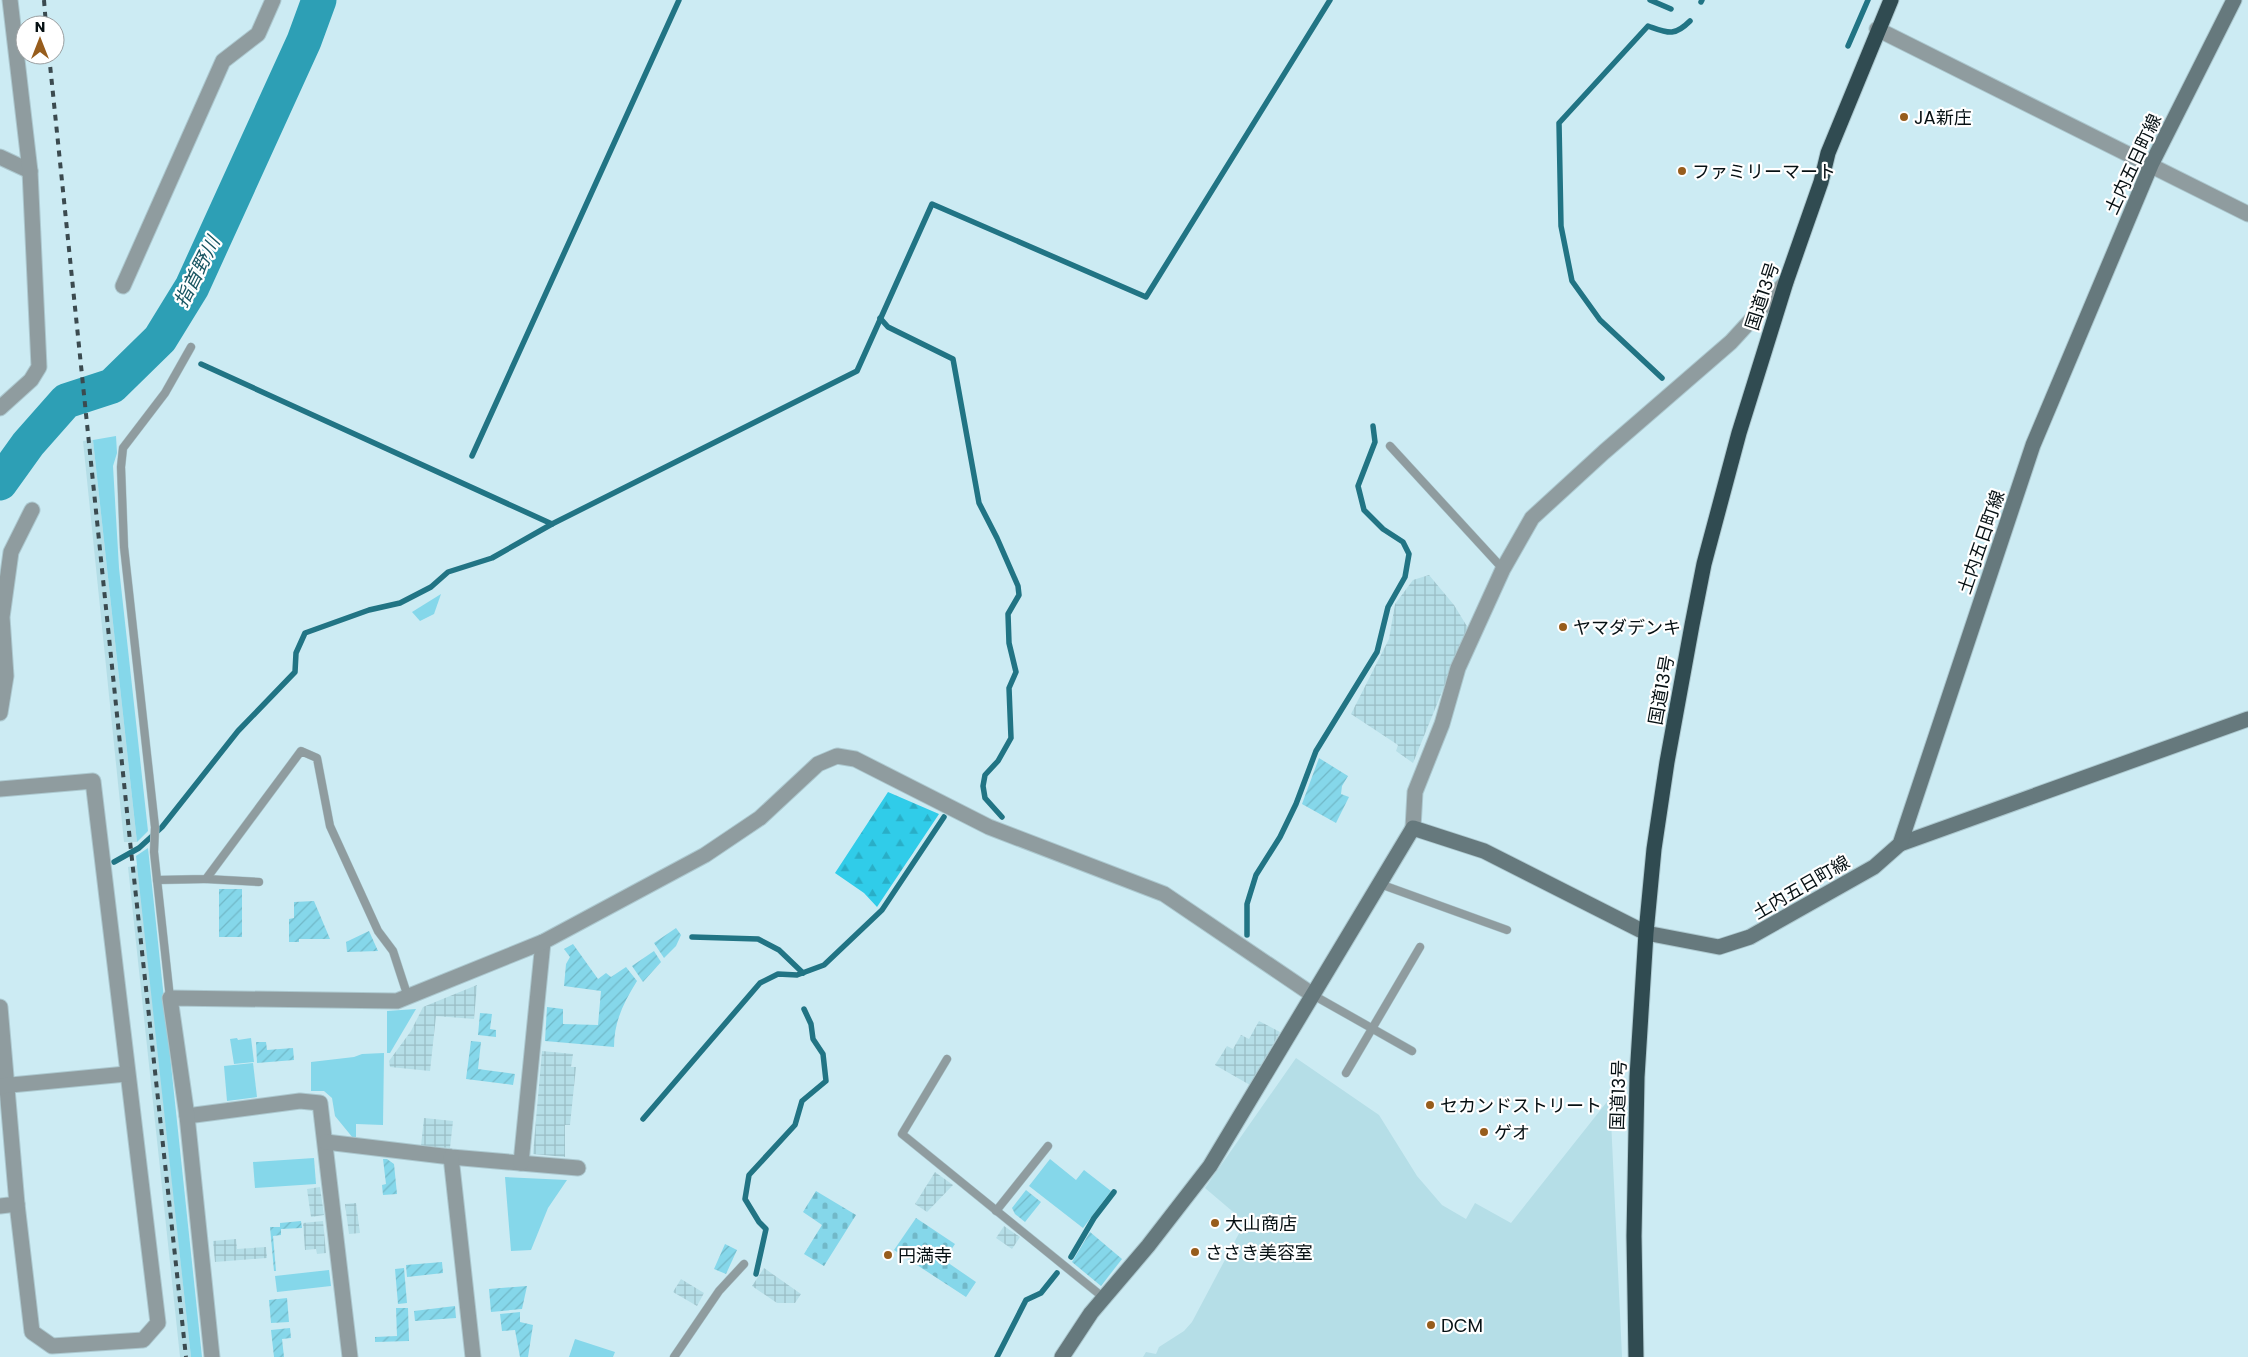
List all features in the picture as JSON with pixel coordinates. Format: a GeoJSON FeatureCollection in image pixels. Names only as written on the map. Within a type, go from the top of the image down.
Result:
{"type":"FeatureCollection","features":[{"type":"Feature","properties":{"kind":"highway","name":"国道13号"},"geometry":{"type":"LineString","coordinates":[[1636,1357],[1634,1236],[1636,1087],[1646,933],[1654,849],[1667,762],[1704,564],[1739,433],[1786,282],[1821,182],[1828,153],[1891,0]]}},
{"type":"Feature","properties":{"kind":"street"},"geometry":{"type":"LineString","coordinates":[[0,408],[31,380],[39,367],[30,171],[10,0]]}},
{"type":"Feature","properties":{"kind":"street"},"geometry":{"type":"LineString","coordinates":[[123,286],[223,61],[258,34],[273,0]]}},
{"type":"Feature","properties":{"kind":"street","name":"土内五日町線"},"geometry":{"type":"LineString","coordinates":[[1413,828],[1484,851],[1646,933],[1719,947],[1750,937],[1874,867],[1900,844],[2033,445],[2151,165],[2234,0]]}},
{"type":"Feature","properties":{"kind":"street"},"geometry":{"type":"LineString","coordinates":[[1878,29],[2248,214]]}},
{"type":"Feature","properties":{"kind":"street"},"geometry":{"type":"LineString","coordinates":[[0,157],[30,171]]}},
{"type":"Feature","properties":{"kind":"street"},"geometry":{"type":"LineString","coordinates":[[1062,1357],[1091,1313],[1148,1246],[1210,1166],[1413,828],[1415,792],[1442,724],[1458,668],[1503,569],[1532,518],[1604,452],[1731,342],[1786,282]]}},
{"type":"Feature","properties":{"kind":"street"},"geometry":{"type":"LineString","coordinates":[[0,713],[6,676],[2,617],[11,552],[32,510]]}},
{"type":"Feature","properties":{"kind":"street"},"geometry":{"type":"LineString","coordinates":[[1900,844],[2248,719]]}},
{"type":"Feature","properties":{"kind":"street"},"geometry":{"type":"LineString","coordinates":[[212,1357],[187,1116],[170,998],[397,1001],[543,942],[705,855],[760,818],[818,764],[838,756],[855,759],[989,827],[1164,894],[1313,995]]}},
{"type":"Feature","properties":{"kind":"street"},"geometry":{"type":"LineString","coordinates":[[0,789],[93,781],[126,1074],[158,1323],[143,1340],[52,1346],[32,1332],[4,1085],[0,1007]]}},
{"type":"Feature","properties":{"kind":"street"},"geometry":{"type":"LineString","coordinates":[[520,1163],[543,942]]}},
{"type":"Feature","properties":{"kind":"street"},"geometry":{"type":"LineString","coordinates":[[4,1085],[126,1074]]}},
{"type":"Feature","properties":{"kind":"street"},"geometry":{"type":"LineString","coordinates":[[187,1116],[300,1101],[320,1103],[350,1357]]}},
{"type":"Feature","properties":{"kind":"street"},"geometry":{"type":"LineString","coordinates":[[326,1142],[452,1157],[578,1168]]}},
{"type":"Feature","properties":{"kind":"street"},"geometry":{"type":"LineString","coordinates":[[452,1157],[472,1357]]}},
{"type":"Feature","properties":{"kind":"street"},"geometry":{"type":"LineString","coordinates":[[0,1206],[17,1204]]}},
{"type":"Feature","properties":{"kind":"lane"},"geometry":{"type":"LineString","coordinates":[[170,998],[154,852],[155,827],[124,547],[121,467],[124,448],[165,393],[191,348]]}},
{"type":"Feature","properties":{"kind":"lane"},"geometry":{"type":"LineString","coordinates":[[1390,446],[1503,569]]}},
{"type":"Feature","properties":{"kind":"lane"},"geometry":{"type":"LineString","coordinates":[[206,879],[301,751],[317,758],[330,826],[378,931],[393,951],[408,997]]}},
{"type":"Feature","properties":{"kind":"lane"},"geometry":{"type":"LineString","coordinates":[[157,880],[206,879],[259,882]]}},
{"type":"Feature","properties":{"kind":"lane"},"geometry":{"type":"LineString","coordinates":[[1380,884],[1506,930]]}},
{"type":"Feature","properties":{"kind":"lane"},"geometry":{"type":"LineString","coordinates":[[1346,1073],[1420,947]]}},
{"type":"Feature","properties":{"kind":"lane"},"geometry":{"type":"LineString","coordinates":[[1313,995],[1412,1051]]}},
{"type":"Feature","properties":{"kind":"lane"},"geometry":{"type":"LineString","coordinates":[[947,1059],[902,1134],[1104,1298]]}},
{"type":"Feature","properties":{"kind":"lane"},"geometry":{"type":"LineString","coordinates":[[996,1211],[1048,1146]]}},
{"type":"Feature","properties":{"kind":"lane"},"geometry":{"type":"LineString","coordinates":[[674,1357],[719,1291],[744,1264]]}},
{"type":"Feature","properties":{"kind":"shaded area"},"geometry":{"type":"Polygon","coordinates":[[[93,440],[137,842],[124,842],[83,441],[93,440]]]}},
{"type":"Feature","properties":{"kind":"shaded area"},"geometry":{"type":"Polygon","coordinates":[[[1429,575],[1454,605],[1468,628],[1413,763],[1396,751],[1398,745],[1351,714],[1389,639],[1395,604],[1413,580],[1429,575]]]}},
{"type":"Feature","properties":{"kind":"shaded area"},"geometry":{"type":"Polygon","coordinates":[[[138,865],[191,1357],[180,1357],[128,867],[138,865]]]}},
{"type":"Feature","properties":{"kind":"shaded area"},"geometry":{"type":"Polygon","coordinates":[[[477,985],[474,1019],[436,1016],[430,1071],[390,1067],[389,1061],[411,1031],[423,1007],[477,985]]]}},
{"type":"Feature","properties":{"kind":"shaded area"},"geometry":{"type":"Polygon","coordinates":[[[1259,1021],[1280,1032],[1250,1085],[1215,1065],[1227,1046],[1233,1049],[1241,1035],[1249,1039],[1259,1021]]]}},
{"type":"Feature","properties":{"kind":"shaded area"},"geometry":{"type":"Polygon","coordinates":[[[542,1051],[573,1054],[571,1067],[576,1067],[570,1125],[565,1125],[565,1157],[533,1154],[542,1051]]]}},
{"type":"Feature","properties":{"kind":"shaded area"},"geometry":{"type":"Polygon","coordinates":[[[1296,1058],[1379,1115],[1417,1176],[1442,1205],[1466,1219],[1475,1203],[1511,1223],[1610,1098],[1622,1357],[1143,1357],[1146,1352],[1156,1354],[1159,1347],[1184,1331],[1192,1322],[1245,1222],[1205,1188],[1296,1058]]]}},
{"type":"Feature","properties":{"kind":"shaded area"},"geometry":{"type":"Polygon","coordinates":[[[424,1118],[453,1121],[450,1148],[421,1146],[424,1118]]]}},
{"type":"Feature","properties":{"kind":"shaded area"},"geometry":{"type":"Polygon","coordinates":[[[935,1172],[953,1185],[927,1212],[915,1204],[935,1172]]]}},
{"type":"Feature","properties":{"kind":"shaded area"},"geometry":{"type":"Polygon","coordinates":[[[320,1187],[324,1215],[311,1217],[307,1189],[320,1187]]]}},
{"type":"Feature","properties":{"kind":"shaded area"},"geometry":{"type":"Polygon","coordinates":[[[356,1203],[360,1233],[349,1234],[345,1204],[356,1203]]]}},
{"type":"Feature","properties":{"kind":"shaded area"},"geometry":{"type":"Polygon","coordinates":[[[323,1221],[326,1253],[317,1254],[316,1249],[305,1250],[303,1223],[323,1221]]]}},
{"type":"Feature","properties":{"kind":"shaded area"},"geometry":{"type":"Polygon","coordinates":[[[1004,1226],[1020,1237],[1012,1249],[996,1238],[1004,1226]]]}},
{"type":"Feature","properties":{"kind":"shaded area"},"geometry":{"type":"Polygon","coordinates":[[[236,1239],[237,1249],[266,1247],[267,1258],[215,1262],[213,1241],[236,1239]]]}},
{"type":"Feature","properties":{"kind":"shaded area"},"geometry":{"type":"Polygon","coordinates":[[[764,1268],[801,1294],[795,1303],[777,1303],[752,1286],[764,1268]]]}},
{"type":"Feature","properties":{"kind":"shaded area"},"geometry":{"type":"Polygon","coordinates":[[[681,1279],[704,1293],[697,1306],[673,1292],[681,1279]]]}},
{"type":"Feature","properties":{"kind":"green space"},"geometry":{"type":"Polygon","coordinates":[[[116,436],[117,453],[113,466],[119,568],[148,831],[137,842],[93,440],[116,436]]]}},
{"type":"Feature","properties":{"kind":"green space"},"geometry":{"type":"Polygon","coordinates":[[[441,594],[434,614],[420,621],[412,612],[441,594]]]}},
{"type":"Feature","properties":{"kind":"green space"},"geometry":{"type":"Polygon","coordinates":[[[1319,758],[1348,776],[1342,786],[1341,794],[1349,797],[1336,823],[1302,804],[1319,758]]]}},
{"type":"Feature","properties":{"kind":"green space"},"geometry":{"type":"Polygon","coordinates":[[[888,792],[939,814],[877,907],[864,893],[835,873],[888,792]]]}},
{"type":"Feature","properties":{"kind":"green space"},"geometry":{"type":"Polygon","coordinates":[[[148,848],[202,1357],[191,1357],[136,856],[148,848]]]}},
{"type":"Feature","properties":{"kind":"green space"},"geometry":{"type":"Polygon","coordinates":[[[219,889],[242,889],[242,937],[219,937],[219,889]]]}},
{"type":"Feature","properties":{"kind":"green space"},"geometry":{"type":"Polygon","coordinates":[[[314,901],[330,939],[299,939],[299,942],[289,942],[289,919],[294,918],[294,902],[314,901]]]}},
{"type":"Feature","properties":{"kind":"green space"},"geometry":{"type":"Polygon","coordinates":[[[676,928],[681,935],[676,946],[664,958],[654,943],[676,928]]]}},
{"type":"Feature","properties":{"kind":"green space"},"geometry":{"type":"Polygon","coordinates":[[[369,931],[378,951],[347,952],[346,942],[369,931]]]}},
{"type":"Feature","properties":{"kind":"green space"},"geometry":{"type":"Polygon","coordinates":[[[573,944],[598,979],[606,973],[611,977],[626,967],[637,981],[618,1020],[614,1047],[545,1041],[547,1007],[563,1009],[563,1024],[598,1025],[601,991],[564,986],[566,964],[570,957],[564,949],[573,944]]]}},
{"type":"Feature","properties":{"kind":"green space"},"geometry":{"type":"Polygon","coordinates":[[[654,951],[661,962],[643,982],[632,966],[654,951]]]}},
{"type":"Feature","properties":{"kind":"green space"},"geometry":{"type":"Polygon","coordinates":[[[416,1009],[390,1053],[387,1053],[387,1011],[416,1009]]]}},
{"type":"Feature","properties":{"kind":"green space"},"geometry":{"type":"Polygon","coordinates":[[[480,1013],[492,1014],[490,1029],[496,1030],[496,1037],[478,1035],[480,1013]]]}},
{"type":"Feature","properties":{"kind":"green space"},"geometry":{"type":"Polygon","coordinates":[[[237,1038],[238,1040],[251,1038],[254,1062],[234,1064],[230,1039],[237,1038]]]}},
{"type":"Feature","properties":{"kind":"green space"},"geometry":{"type":"Polygon","coordinates":[[[471,1041],[481,1042],[478,1069],[515,1074],[513,1085],[466,1079],[471,1041]]]}},
{"type":"Feature","properties":{"kind":"green space"},"geometry":{"type":"Polygon","coordinates":[[[256,1042],[266,1042],[267,1050],[293,1048],[294,1060],[257,1063],[256,1042]]]}},
{"type":"Feature","properties":{"kind":"green space"},"geometry":{"type":"Polygon","coordinates":[[[384,1053],[383,1125],[356,1124],[356,1139],[353,1138],[335,1116],[332,1098],[324,1091],[311,1091],[311,1062],[354,1057],[362,1054],[384,1053]]]}},
{"type":"Feature","properties":{"kind":"green space"},"geometry":{"type":"Polygon","coordinates":[[[253,1063],[257,1097],[227,1101],[224,1066],[253,1063]]]}},
{"type":"Feature","properties":{"kind":"green space"},"geometry":{"type":"Polygon","coordinates":[[[314,1158],[316,1184],[255,1188],[253,1162],[314,1158]]]}},
{"type":"Feature","properties":{"kind":"green space"},"geometry":{"type":"Polygon","coordinates":[[[383,1159],[387,1159],[394,1164],[397,1194],[383,1195],[382,1185],[386,1184],[383,1159]]]}},
{"type":"Feature","properties":{"kind":"green space"},"geometry":{"type":"Polygon","coordinates":[[[1050,1159],[1076,1180],[1084,1170],[1111,1191],[1083,1228],[1029,1186],[1050,1159]]]}},
{"type":"Feature","properties":{"kind":"green space"},"geometry":{"type":"Polygon","coordinates":[[[505,1177],[567,1180],[548,1208],[531,1250],[511,1251],[505,1177]]]}},
{"type":"Feature","properties":{"kind":"green space"},"geometry":{"type":"Polygon","coordinates":[[[1026,1190],[1041,1202],[1025,1222],[1015,1214],[1012,1208],[1026,1190]]]}},
{"type":"Feature","properties":{"kind":"green space"},"geometry":{"type":"Polygon","coordinates":[[[816,1191],[856,1215],[824,1266],[804,1254],[822,1225],[803,1212],[816,1191]]]}},
{"type":"Feature","properties":{"kind":"green space"},"geometry":{"type":"Polygon","coordinates":[[[916,1218],[955,1244],[944,1260],[976,1282],[966,1297],[894,1250],[916,1218]]]}},
{"type":"Feature","properties":{"kind":"green space"},"geometry":{"type":"Polygon","coordinates":[[[301,1221],[302,1228],[281,1229],[281,1235],[273,1236],[276,1271],[274,1271],[270,1227],[280,1227],[280,1223],[301,1221]]]}},
{"type":"Feature","properties":{"kind":"green space"},"geometry":{"type":"Polygon","coordinates":[[[1090,1232],[1122,1259],[1101,1286],[1072,1262],[1090,1232]]]}},
{"type":"Feature","properties":{"kind":"green space"},"geometry":{"type":"Polygon","coordinates":[[[725,1244],[737,1250],[726,1274],[714,1269],[725,1244]]]}},
{"type":"Feature","properties":{"kind":"green space"},"geometry":{"type":"Polygon","coordinates":[[[442,1262],[443,1273],[407,1277],[406,1265],[442,1262]]]}},
{"type":"Feature","properties":{"kind":"green space"},"geometry":{"type":"Polygon","coordinates":[[[404,1268],[407,1303],[398,1304],[395,1269],[404,1268]]]}},
{"type":"Feature","properties":{"kind":"green space"},"geometry":{"type":"Polygon","coordinates":[[[329,1270],[331,1286],[277,1292],[275,1276],[329,1270]]]}},
{"type":"Feature","properties":{"kind":"green space"},"geometry":{"type":"Polygon","coordinates":[[[527,1286],[522,1309],[491,1312],[489,1289],[527,1286]]]}},
{"type":"Feature","properties":{"kind":"green space"},"geometry":{"type":"Polygon","coordinates":[[[287,1298],[289,1322],[271,1323],[269,1300],[287,1298]]]}},
{"type":"Feature","properties":{"kind":"green space"},"geometry":{"type":"Polygon","coordinates":[[[455,1306],[456,1318],[415,1321],[414,1311],[455,1306]]]}},
{"type":"Feature","properties":{"kind":"green space"},"geometry":{"type":"Polygon","coordinates":[[[396,1308],[408,1308],[409,1341],[375,1342],[375,1337],[397,1336],[396,1308]]]}},
{"type":"Feature","properties":{"kind":"green space"},"geometry":{"type":"Polygon","coordinates":[[[520,1312],[520,1322],[533,1325],[528,1357],[520,1357],[515,1330],[502,1331],[500,1314],[520,1312]]]}},
{"type":"Feature","properties":{"kind":"green space"},"geometry":{"type":"Polygon","coordinates":[[[290,1328],[291,1338],[282,1339],[284,1357],[274,1357],[271,1330],[290,1328]]]}},
{"type":"Feature","properties":{"kind":"green space"},"geometry":{"type":"Polygon","coordinates":[[[575,1339],[615,1352],[613,1357],[569,1357],[575,1339]]]}},
{"type":"Feature","properties":{"kind":"waterway","name":"指首野川"},"geometry":{"type":"LineString","coordinates":[[0,483],[28,444],[66,401],[112,386],[160,339],[192,287],[304,41],[319,0]]}},
{"type":"Feature","properties":{"kind":"waterway"},"geometry":{"type":"LineString","coordinates":[[472,456],[679,0]]}},
{"type":"Feature","properties":{"kind":"waterway"},"geometry":{"type":"LineString","coordinates":[[114,862],[139,848],[162,827],[238,731],[295,672],[296,653],[305,633],[369,610],[400,603],[431,587],[448,572],[492,558],[552,524],[857,371],[932,204],[1146,297],[1330,0]]}},
{"type":"Feature","properties":{"kind":"waterway"},"geometry":{"type":"LineString","coordinates":[[1650,0],[1671,9]]}},
{"type":"Feature","properties":{"kind":"waterway"},"geometry":{"type":"LineString","coordinates":[[1848,46],[1868,0]]}},
{"type":"Feature","properties":{"kind":"waterway"},"geometry":{"type":"LineString","coordinates":[[1662,378],[1600,320],[1572,281],[1561,226],[1559,123],[1648,26],[1670,32],[1680,30],[1690,21]]}},
{"type":"Feature","properties":{"kind":"waterway"},"geometry":{"type":"LineString","coordinates":[[880,318],[888,327],[953,359],[979,503],[1018,586],[1019,595],[1008,614],[1009,643],[1016,672],[1009,688],[1011,738],[998,761],[985,775],[983,786],[985,798],[1002,817]]}},
{"type":"Feature","properties":{"kind":"waterway"},"geometry":{"type":"LineString","coordinates":[[201,364],[552,524]]}},
{"type":"Feature","properties":{"kind":"waterway"},"geometry":{"type":"LineString","coordinates":[[1247,935],[1247,904],[1256,875],[1280,837],[1296,804],[1316,751],[1377,652],[1388,607],[1405,577],[1409,554],[1403,542],[1383,529],[1364,510],[1358,486],[1375,442],[1373,426]]}},
{"type":"Feature","properties":{"kind":"waterway"},"geometry":{"type":"LineString","coordinates":[[643,1119],[760,983],[778,974],[797,975],[824,965],[882,910],[944,817]]}},
{"type":"Feature","properties":{"kind":"waterway"},"geometry":{"type":"LineString","coordinates":[[692,937],[758,939],[779,950],[803,973]]}},
{"type":"Feature","properties":{"kind":"waterway"},"geometry":{"type":"LineString","coordinates":[[756,1274],[766,1229],[759,1222],[745,1199],[749,1175],[795,1125],[802,1101],[826,1081],[823,1054],[813,1039],[811,1024],[804,1009]]}},
{"type":"Feature","properties":{"kind":"waterway"},"geometry":{"type":"LineString","coordinates":[[1071,1257],[1094,1218],[1114,1192]]}},
{"type":"Feature","properties":{"kind":"waterway"},"geometry":{"type":"LineString","coordinates":[[997,1357],[1026,1300],[1041,1293],[1057,1273]]}},
{"type":"Feature","properties":{"kind":"railway"},"geometry":{"type":"LineString","coordinates":[[44,0],[45,15]]}},
{"type":"Feature","properties":{"kind":"railway"},"geometry":{"type":"LineString","coordinates":[[50,65],[130,841],[186,1357]]}},
{"type":"Feature","properties":{"kind":"place","name":"JA新庄"},"geometry":{"type":"Point","coordinates":[1904,117]}},
{"type":"Feature","properties":{"kind":"place","name":"ファミリーマート"},"geometry":{"type":"Point","coordinates":[1682,171]}},
{"type":"Feature","properties":{"kind":"place","name":"ヤマダデンキ"},"geometry":{"type":"Point","coordinates":[1563,627]}},
{"type":"Feature","properties":{"kind":"place","name":"セカンドストリート"},"geometry":{"type":"Point","coordinates":[1430,1105]}},
{"type":"Feature","properties":{"kind":"place","name":"ゲオ"},"geometry":{"type":"Point","coordinates":[1484,1132]}},
{"type":"Feature","properties":{"kind":"place","name":"大山商店"},"geometry":{"type":"Point","coordinates":[1215,1223]}},
{"type":"Feature","properties":{"kind":"place","name":"ささき美容室"},"geometry":{"type":"Point","coordinates":[1195,1252]}},
{"type":"Feature","properties":{"kind":"place","name":"円満寺"},"geometry":{"type":"Point","coordinates":[888,1255]}},
{"type":"Feature","properties":{"kind":"place","name":"DCM"},"geometry":{"type":"Point","coordinates":[1431,1325]}}]}
